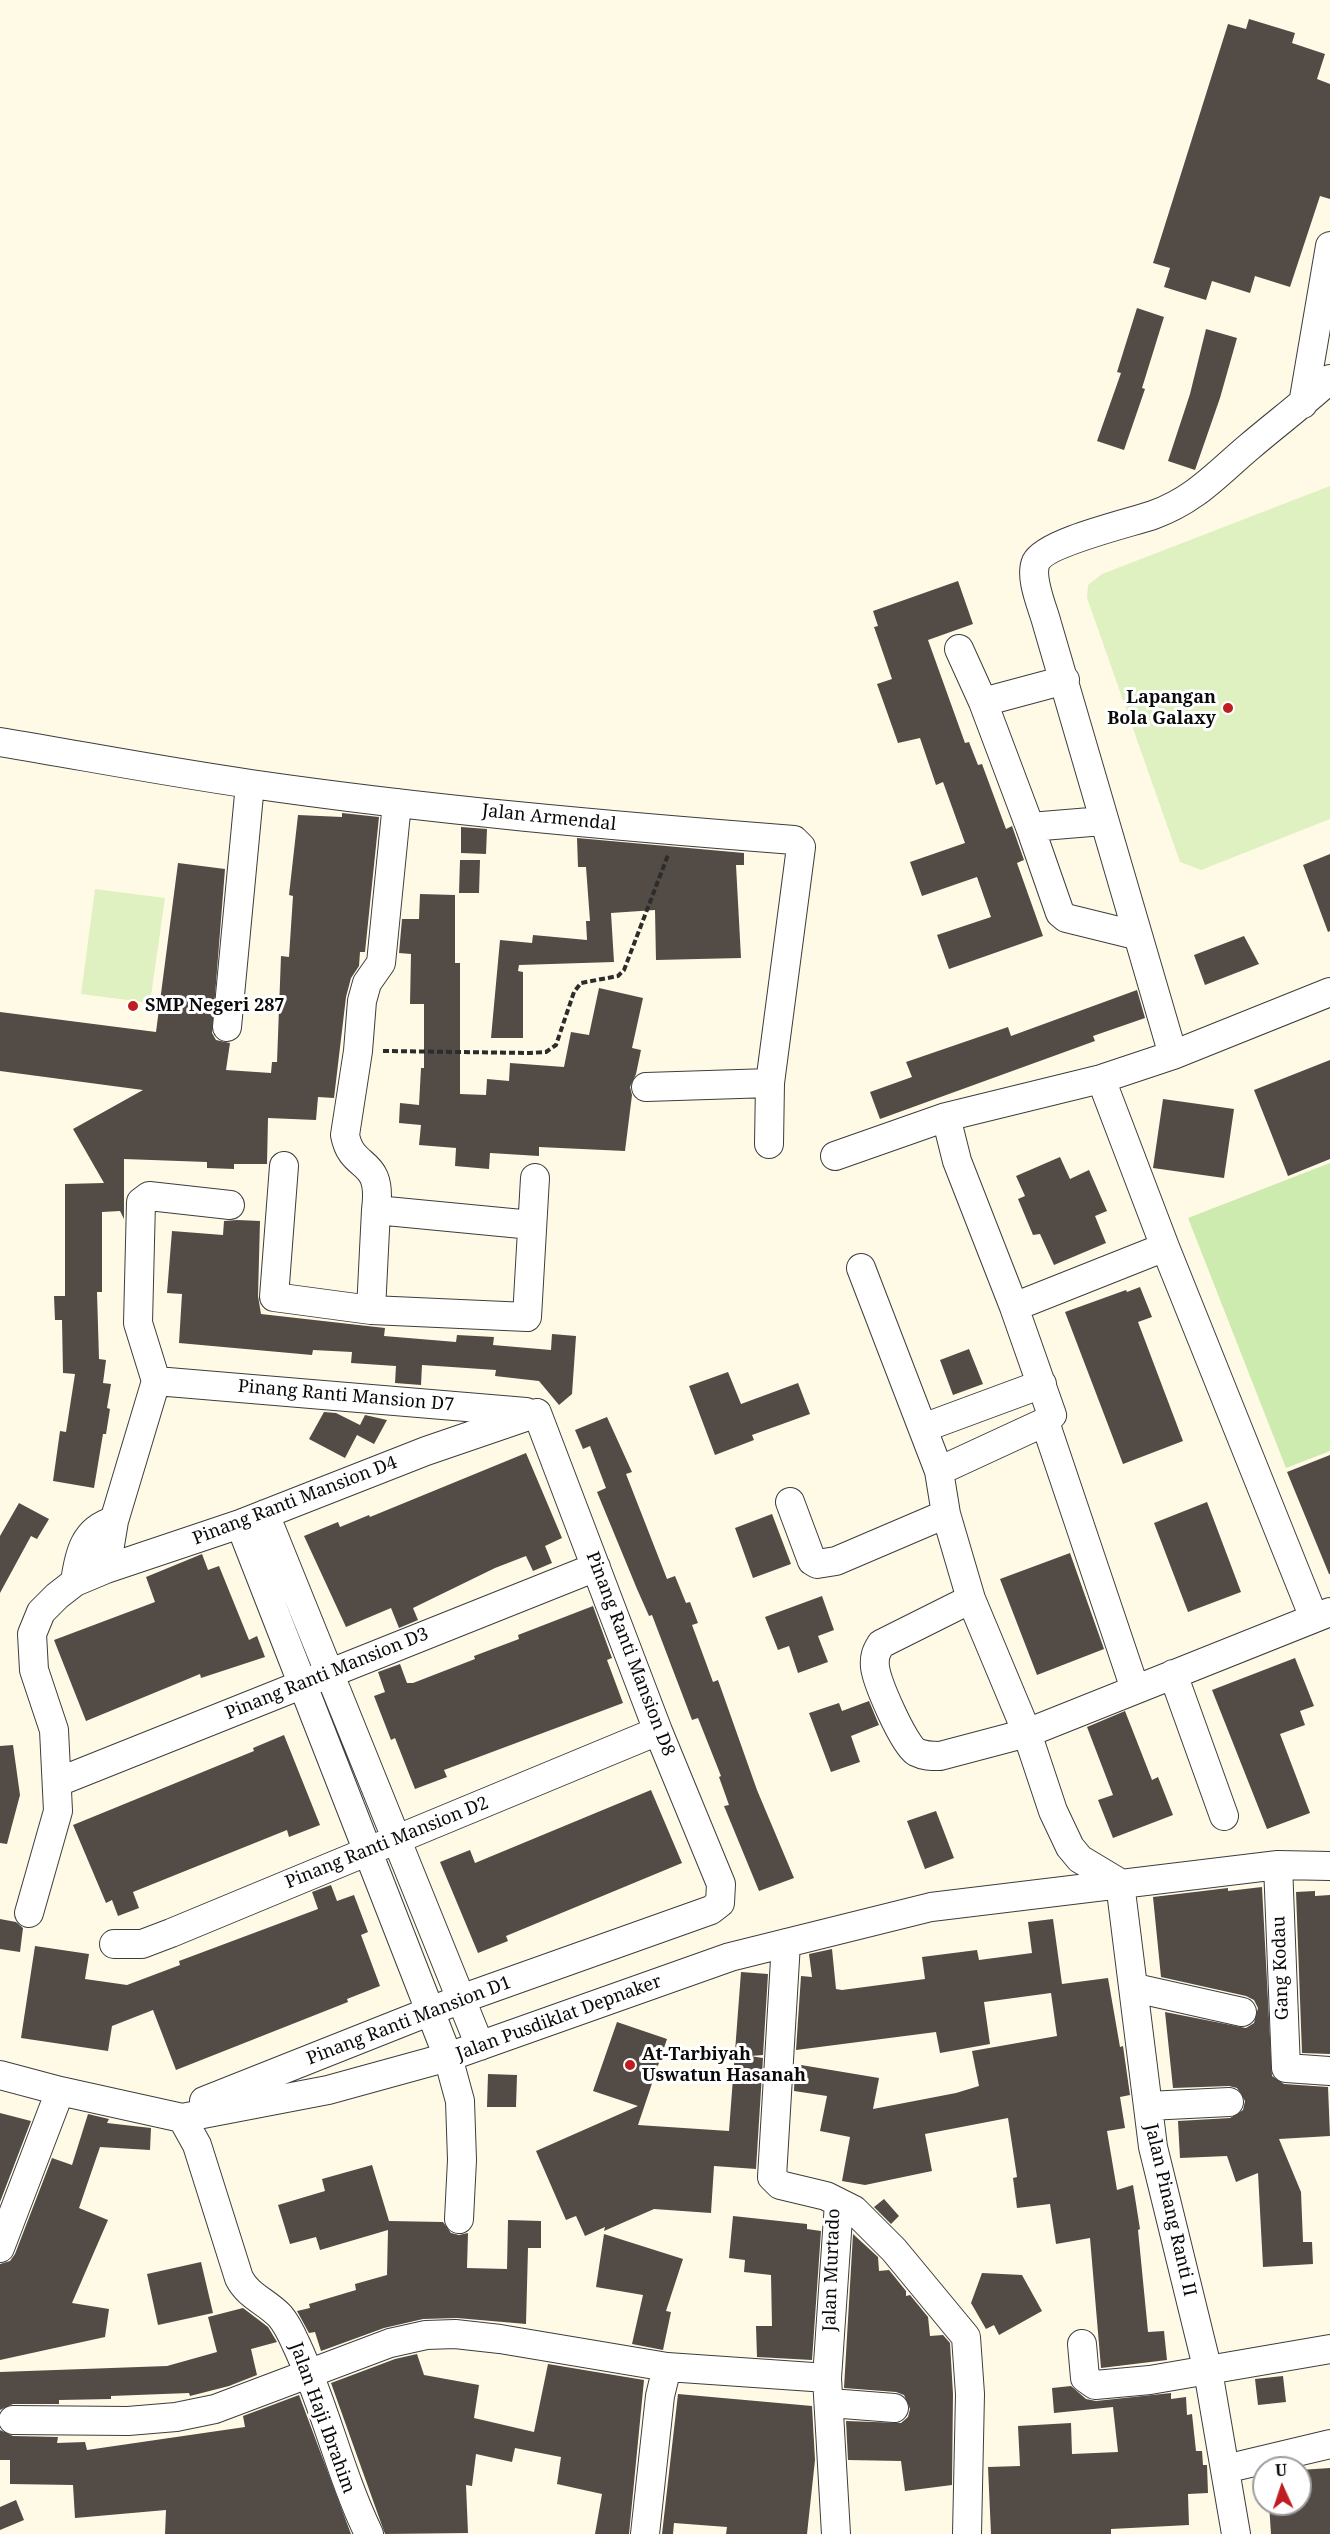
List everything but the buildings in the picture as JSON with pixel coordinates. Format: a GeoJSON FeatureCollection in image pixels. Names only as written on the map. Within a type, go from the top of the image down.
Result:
{"type":"FeatureCollection","features":[{"type":"Feature","properties":{"kind":"street"},"geometry":{"type":"LineString","coordinates":[[1303,404],[1330,246]]}},
{"type":"Feature","properties":{"kind":"street"},"geometry":{"type":"LineString","coordinates":[[1173,1055],[1136,935],[1035,579],[1036,562],[1048,551],[1066,541],[1124,526],[1165,511],[1196,495],[1249,447],[1330,380]]}},
{"type":"Feature","properties":{"kind":"street"},"geometry":{"type":"LineString","coordinates":[[959,650],[983,702],[1060,913],[1066,918],[1136,935]]}},
{"type":"Feature","properties":{"kind":"street"},"geometry":{"type":"LineString","coordinates":[[983,702],[1065,680]]}},
{"type":"Feature","properties":{"kind":"street","name":"Jalan Armendal"},"geometry":{"type":"LineString","coordinates":[[0,742],[250,784],[397,803],[677,831],[794,840],[801,847],[770,1083],[769,1144]]}},
{"type":"Feature","properties":{"kind":"street"},"geometry":{"type":"LineString","coordinates":[[227,1027],[250,784]]}},
{"type":"Feature","properties":{"kind":"street"},"geometry":{"type":"LineString","coordinates":[[371,1310],[378,1188],[373,1171],[348,1148],[345,1135],[358,1050],[362,1001],[367,983],[381,963],[397,803]]}},
{"type":"Feature","properties":{"kind":"street"},"geometry":{"type":"LineString","coordinates":[[1030,827],[1103,821]]}},
{"type":"Feature","properties":{"kind":"street"},"geometry":{"type":"LineString","coordinates":[[835,1156],[946,1118],[1101,1079],[1173,1055],[1330,992]]}},
{"type":"Feature","properties":{"kind":"street"},"geometry":{"type":"LineString","coordinates":[[971,1599],[881,1644],[875,1654],[876,1675],[906,1742],[915,1751],[926,1756],[940,1756],[1027,1733],[1322,1614],[1165,1247],[1101,1079]]}},
{"type":"Feature","properties":{"kind":"street"},"geometry":{"type":"LineString","coordinates":[[646,1087],[770,1083]]}},
{"type":"Feature","properties":{"kind":"street"},"geometry":{"type":"LineString","coordinates":[[939,1471],[1045,1422],[1052,1415],[1014,1307],[957,1161],[946,1118]]}},
{"type":"Feature","properties":{"kind":"street"},"geometry":{"type":"LineString","coordinates":[[284,1166],[274,1297],[371,1310],[527,1317],[535,1178]]}},
{"type":"Feature","properties":{"kind":"street"},"geometry":{"type":"LineString","coordinates":[[106,1569],[114,1521],[156,1381],[138,1323],[141,1202],[149,1196],[230,1205]]}},
{"type":"Feature","properties":{"kind":"street"},"geometry":{"type":"LineString","coordinates":[[376,1210],[532,1225]]}},
{"type":"Feature","properties":{"kind":"street"},"geometry":{"type":"LineString","coordinates":[[1014,1307],[1165,1247]]}},
{"type":"Feature","properties":{"kind":"street"},"geometry":{"type":"LineString","coordinates":[[861,1268],[939,1471],[946,1514],[971,1599],[1027,1733],[1053,1811],[1070,1846],[1094,1870],[1120,1883]]}},
{"type":"Feature","properties":{"kind":"street","name":"Pinang Ranti Mansion D7"},"geometry":{"type":"LineString","coordinates":[[156,1381],[428,1402],[537,1413]]}},
{"type":"Feature","properties":{"kind":"street"},"geometry":{"type":"LineString","coordinates":[[923,1428],[1042,1384]]}},
{"type":"Feature","properties":{"kind":"street"},"geometry":{"type":"LineString","coordinates":[[426,1451],[428,1402]]}},
{"type":"Feature","properties":{"kind":"street","name":"Pinang Ranti Mansion D4"},"geometry":{"type":"LineString","coordinates":[[66,1589],[106,1569],[253,1519],[426,1451],[537,1413]]}},
{"type":"Feature","properties":{"kind":"street","name":"Pinang Ranti Mansion D8"},"geometry":{"type":"LineString","coordinates":[[537,1413],[658,1731],[721,1884],[722,1896]]}},
{"type":"Feature","properties":{"kind":"street"},"geometry":{"type":"LineString","coordinates":[[1045,1422],[1136,1689]]}},
{"type":"Feature","properties":{"kind":"street"},"geometry":{"type":"LineString","coordinates":[[790,1502],[812,1561],[817,1564],[836,1561],[946,1514]]}},
{"type":"Feature","properties":{"kind":"street"},"geometry":{"type":"LineString","coordinates":[[253,1519],[330,1673],[480,2046]]}},
{"type":"Feature","properties":{"kind":"street"},"geometry":{"type":"LineString","coordinates":[[253,1519],[302,1684],[448,2057],[460,2101],[462,2160],[459,2218]]}},
{"type":"Feature","properties":{"kind":"street"},"geometry":{"type":"LineString","coordinates":[[29,1913],[58,1811],[54,1730],[34,1670],[32,1634],[41,1612],[66,1589],[85,1542],[98,1527],[114,1521]]}},
{"type":"Feature","properties":{"kind":"street","name":"Pinang Ranti Mansion D3"},"geometry":{"type":"LineString","coordinates":[[58,1782],[596,1567]]}},
{"type":"Feature","properties":{"kind":"street"},"geometry":{"type":"LineString","coordinates":[[1173,1674],[1224,1816]]}},
{"type":"Feature","properties":{"kind":"street","name":"Pinang Ranti Mansion D2"},"geometry":{"type":"LineString","coordinates":[[114,1944],[142,1944],[171,1933],[658,1731]]}},
{"type":"Feature","properties":{"kind":"street","name":"Jalan Pusdiklat Depnaker"},"geometry":{"type":"LineString","coordinates":[[0,2074],[60,2091],[182,2118],[328,2090],[448,2057],[730,1957],[931,1907],[1278,1865],[1330,1866]]}},
{"type":"Feature","properties":{"kind":"street","name":"Gang Kodau"},"geometry":{"type":"LineString","coordinates":[[1278,1865],[1285,2064],[1289,2070],[1330,2071]]}},
{"type":"Feature","properties":{"kind":"street","name":"Jalan Pinang Ranti II"},"geometry":{"type":"LineString","coordinates":[[1120,1883],[1135,1988],[1152,2147],[1208,2371],[1236,2534]]}},
{"type":"Feature","properties":{"kind":"street","name":"Pinang Ranti Mansion D1"},"geometry":{"type":"LineString","coordinates":[[94,2097],[102,2084],[106,2082],[175,2099],[203,2101],[461,1999],[711,1910],[720,1903],[722,1896]]}},
{"type":"Feature","properties":{"kind":"street","name":"Jalan Murtado"},"geometry":{"type":"LineString","coordinates":[[786,1943],[772,2177],[780,2185],[826,2196],[839,2203],[829,2391],[836,2534]]}},
{"type":"Feature","properties":{"kind":"street"},"geometry":{"type":"LineString","coordinates":[[1135,1988],[1242,2012]]}},
{"type":"Feature","properties":{"kind":"street"},"geometry":{"type":"LineString","coordinates":[[0,2248],[60,2091]]}},
{"type":"Feature","properties":{"kind":"street"},"geometry":{"type":"LineString","coordinates":[[1148,2106],[1229,2102]]}},
{"type":"Feature","properties":{"kind":"street"},"geometry":{"type":"LineString","coordinates":[[197,2145],[212,2113]]}},
{"type":"Feature","properties":{"kind":"street","name":"Jalan Haji Ibrahim"},"geometry":{"type":"LineString","coordinates":[[182,2118],[197,2145],[239,2278],[251,2294],[280,2316],[309,2373],[352,2499],[369,2534]]}},
{"type":"Feature","properties":{"kind":"street"},"geometry":{"type":"LineString","coordinates":[[839,2203],[854,2210],[894,2250],[966,2337],[969,2394],[967,2534]]}},
{"type":"Feature","properties":{"kind":"street"},"geometry":{"type":"LineString","coordinates":[[13,2420],[71,2423],[176,2417],[215,2409],[390,2343],[426,2335],[454,2334],[829,2391],[894,2408]]}},
{"type":"Feature","properties":{"kind":"street"},"geometry":{"type":"LineString","coordinates":[[1082,2344],[1085,2378],[1095,2385],[1150,2380],[1330,2349]]}},
{"type":"Feature","properties":{"kind":"street"},"geometry":{"type":"LineString","coordinates":[[645,2534],[660,2396],[667,2367]]}},
{"type":"Feature","properties":{"kind":"street"},"geometry":{"type":"LineString","coordinates":[[1225,2469],[1330,2444]]}},
{"type":"Feature","properties":{"kind":"path"},"geometry":{"type":"LineString","coordinates":[[358,1050],[530,1053],[552,1049],[556,1045],[574,992],[581,983],[618,976],[624,970],[677,831]]}},
{"type":"Feature","properties":{"kind":"green space","name":"Lapangan Bola Galaxy"},"geometry":{"type":"Polygon","coordinates":[[[1330,486],[1330,819],[1201,870],[1180,862],[1087,598],[1088,585],[1102,574],[1330,486]]]}},
{"type":"Feature","properties":{"kind":"green space"},"geometry":{"type":"Polygon","coordinates":[[[95,889],[165,898],[150,1003],[81,994],[95,889]]]}},
{"type":"Feature","properties":{"kind":"green space"},"geometry":{"type":"Polygon","coordinates":[[[1330,1163],[1330,1451],[1286,1468],[1188,1218],[1330,1163]]]}},
{"type":"Feature","properties":{"kind":"place","name":"Lapangan Bola Galaxy"},"geometry":{"type":"Point","coordinates":[1228,708]}},
{"type":"Feature","properties":{"kind":"place","name":"SMP Negeri 287"},"geometry":{"type":"Point","coordinates":[133,1006]}},
{"type":"Feature","properties":{"kind":"place","name":"At-Tarbiyah Uswatun Hasanah"},"geometry":{"type":"Point","coordinates":[630,2065]}}]}
